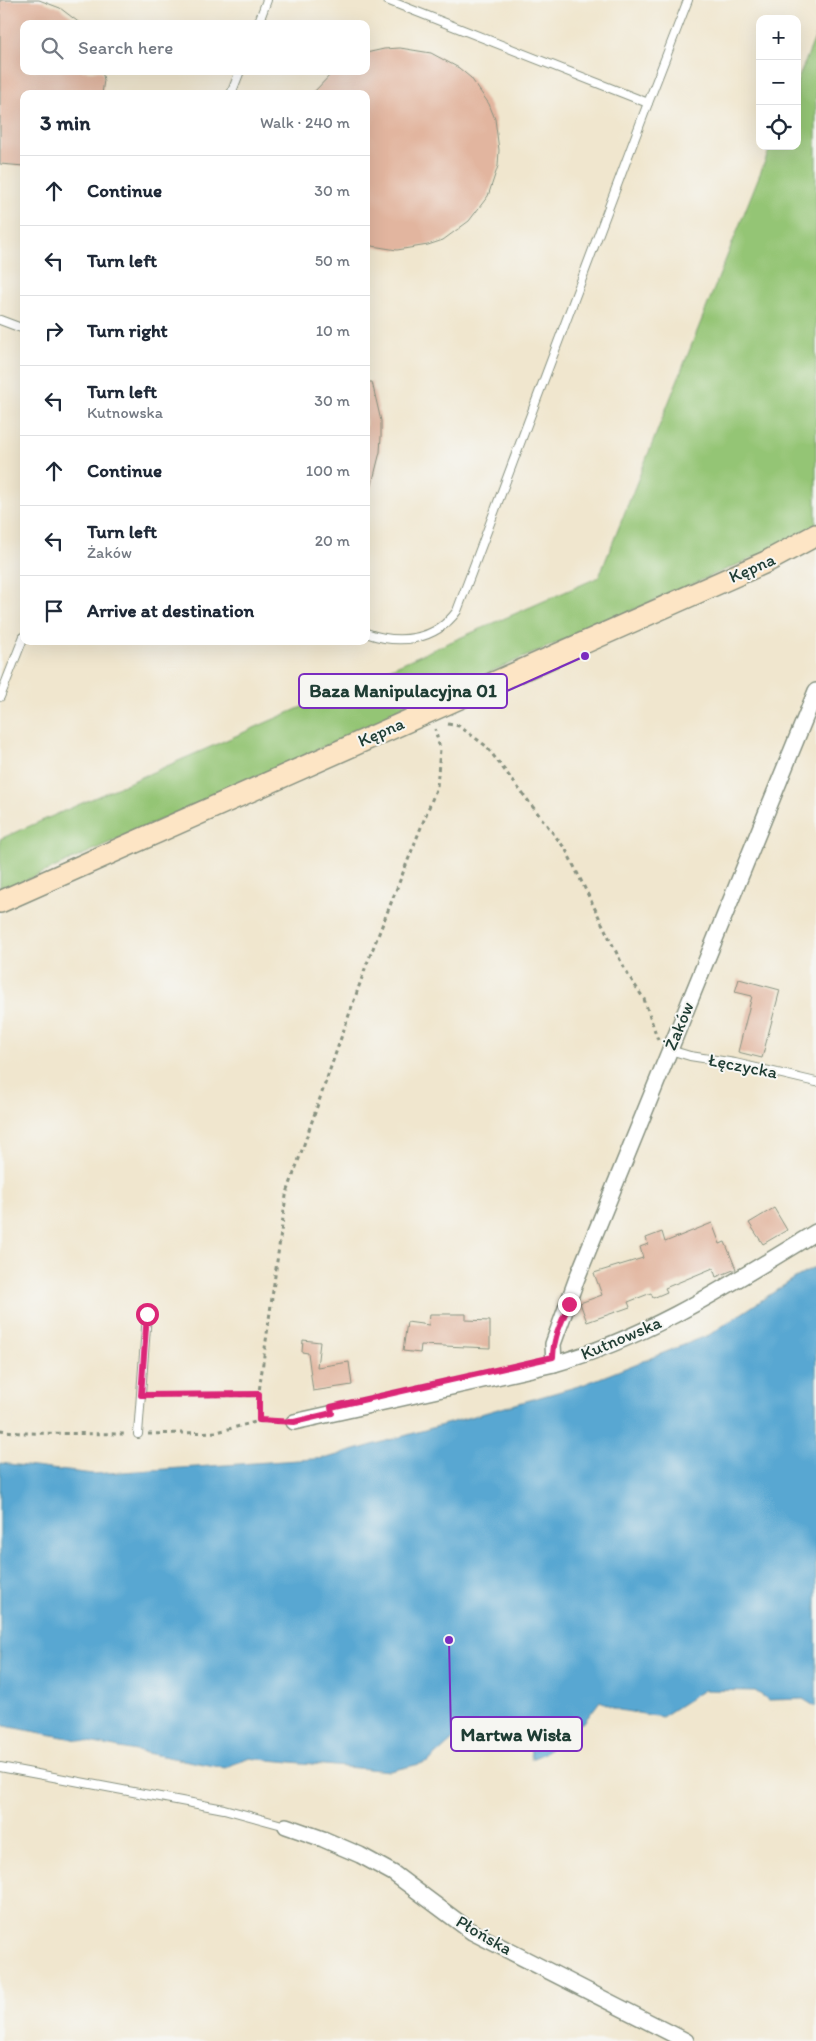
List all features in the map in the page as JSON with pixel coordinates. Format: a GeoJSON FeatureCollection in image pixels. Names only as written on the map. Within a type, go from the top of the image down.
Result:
{"type":"FeatureCollection","features":[{"type":"Feature","properties":{"kind":"street","name":"Kępna"},"geometry":{"type":"LineString","coordinates":[[0,902],[431,716],[766,562],[816,535]]}},
{"type":"Feature","properties":{"kind":"street","name":"Żaków"},"geometry":{"type":"LineString","coordinates":[[554,1364],[553,1344],[556,1333],[816,691]]}},
{"type":"Feature","properties":{"kind":"street","name":"Kutnowska"},"geometry":{"type":"LineString","coordinates":[[294,1422],[554,1364],[581,1356],[681,1313],[816,1232]]}},
{"type":"Feature","properties":{"kind":"street","name":"Płońska"},"geometry":{"type":"LineString","coordinates":[[286,1826],[324,1839],[360,1855],[393,1873],[472,1932],[686,2041]]}},
{"type":"Feature","properties":{"kind":"lane"},"geometry":{"type":"LineString","coordinates":[[260,20],[267,0]]}},
{"type":"Feature","properties":{"kind":"lane"},"geometry":{"type":"LineString","coordinates":[[387,0],[648,103]]}},
{"type":"Feature","properties":{"kind":"lane"},"geometry":{"type":"LineString","coordinates":[[370,634],[386,639],[400,640],[427,635],[449,622],[457,611],[688,0]]}},
{"type":"Feature","properties":{"kind":"lane"},"geometry":{"type":"LineString","coordinates":[[233,90],[238,75]]}},
{"type":"Feature","properties":{"kind":"lane"},"geometry":{"type":"LineString","coordinates":[[0,320],[20,328]]}},
{"type":"Feature","properties":{"kind":"lane"},"geometry":{"type":"LineString","coordinates":[[0,697],[20,645]]}},
{"type":"Feature","properties":{"kind":"lane","name":"Łęczycka"},"geometry":{"type":"LineString","coordinates":[[670,1050],[690,1056],[735,1063],[816,1082]]}},
{"type":"Feature","properties":{"kind":"lane"},"geometry":{"type":"LineString","coordinates":[[138,1434],[147,1314]]}},
{"type":"Feature","properties":{"kind":"lane"},"geometry":{"type":"LineString","coordinates":[[0,1767],[224,1809],[286,1826]]}},
{"type":"Feature","properties":{"kind":"path"},"geometry":{"type":"LineString","coordinates":[[431,716],[459,726],[486,746],[566,850],[625,970],[644,999],[653,1022],[655,1034],[660,1042],[670,1050]]}},
{"type":"Feature","properties":{"kind":"path"},"geometry":{"type":"LineString","coordinates":[[294,1422],[259,1420],[259,1394],[286,1196],[366,966],[437,787],[440,749],[431,716]]}},
{"type":"Feature","properties":{"kind":"path"},"geometry":{"type":"LineString","coordinates":[[141,1395],[259,1394]]}},
{"type":"Feature","properties":{"kind":"green space"},"geometry":{"type":"Polygon","coordinates":[[[816,35],[816,524],[769,551],[472,680],[433,692],[374,724],[0,892],[0,839],[599,577],[769,150],[801,150],[801,72],[816,35]]]}},
{"type":"Feature","properties":{"kind":"water"},"geometry":{"type":"Polygon","coordinates":[[[816,1267],[816,1707],[803,1699],[769,1700],[755,1691],[704,1690],[662,1717],[619,1710],[600,1701],[585,1721],[570,1730],[543,1754],[531,1759],[530,1737],[493,1741],[457,1736],[428,1762],[390,1771],[247,1758],[225,1768],[0,1725],[0,1463],[93,1474],[327,1458],[582,1385],[709,1335],[795,1278],[816,1267]]]}},
{"type":"Feature","properties":{"kind":"building"},"geometry":{"type":"Polygon","coordinates":[[[0,0],[39,0],[60,8],[76,20],[20,20],[20,75],[103,75],[103,90],[20,90],[20,166],[0,164],[0,0]]]}},
{"type":"Feature","properties":{"kind":"building"},"geometry":{"type":"Polygon","coordinates":[[[400,48],[431,53],[459,68],[471,78],[489,104],[495,119],[499,150],[498,166],[488,196],[469,221],[443,240],[428,245],[397,250],[370,246],[370,90],[316,90],[330,75],[370,75],[370,52],[400,48]]]}},
{"type":"Feature","properties":{"kind":"building"},"geometry":{"type":"Polygon","coordinates":[[[370,382],[372,382],[381,421],[381,437],[380,452],[371,488],[370,382]]]}},
{"type":"Feature","properties":{"kind":"building"},"geometry":{"type":"Polygon","coordinates":[[[739,979],[780,990],[762,1058],[738,1052],[752,996],[735,992],[739,979]]]}},
{"type":"Feature","properties":{"kind":"building"},"geometry":{"type":"Polygon","coordinates":[[[774,1208],[787,1230],[763,1244],[749,1223],[774,1208]]]}},
{"type":"Feature","properties":{"kind":"building"},"geometry":{"type":"Polygon","coordinates":[[[712,1223],[720,1244],[725,1242],[736,1269],[716,1277],[713,1268],[665,1288],[667,1292],[653,1298],[651,1293],[628,1302],[630,1307],[587,1322],[580,1303],[602,1295],[594,1273],[643,1258],[640,1247],[648,1244],[646,1238],[662,1232],[665,1242],[712,1223]]]}},
{"type":"Feature","properties":{"kind":"building"},"geometry":{"type":"Polygon","coordinates":[[[430,1314],[466,1314],[466,1320],[490,1321],[490,1348],[421,1345],[420,1353],[403,1351],[407,1322],[429,1325],[430,1314]]]}},
{"type":"Feature","properties":{"kind":"building"},"geometry":{"type":"Polygon","coordinates":[[[303,1340],[320,1342],[317,1367],[349,1362],[352,1385],[313,1391],[308,1353],[302,1352],[303,1340]]]}},
{"type":"Feature","properties":{"kind":"place","name":"Baza Manipulacyjna 01"},"geometry":{"type":"Point","coordinates":[585,656]}},
{"type":"Feature","properties":{"kind":"place","name":"Martwa Wisła"},"geometry":{"type":"Point","coordinates":[449,1640]}},
{"type":"Feature","properties":{"kind":"route"},"geometry":{"type":"LineString","coordinates":[[147,1314],[141,1395],[259,1394],[259,1420],[294,1422],[332,1413],[331,1407],[553,1357],[553,1344],[556,1333],[569,1304]]}}]}
